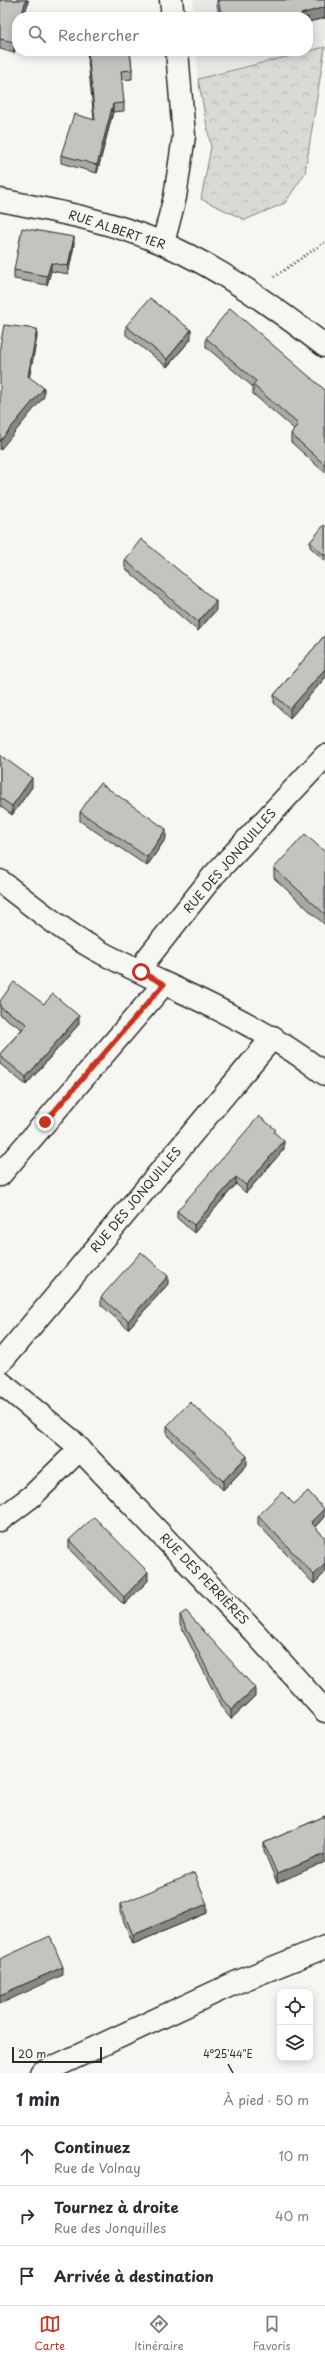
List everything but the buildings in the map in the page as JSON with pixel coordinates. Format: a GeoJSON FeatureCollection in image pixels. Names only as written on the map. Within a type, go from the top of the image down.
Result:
{"type":"FeatureCollection","features":[{"type":"Feature","properties":{"kind":"street"},"geometry":{"type":"LineString","coordinates":[[171,0],[172,12]]}},
{"type":"Feature","properties":{"kind":"street"},"geometry":{"type":"LineString","coordinates":[[163,243],[175,197],[184,136],[177,56]]}},
{"type":"Feature","properties":{"kind":"street","name":"RUE ALBERT 1ER"},"geometry":{"type":"LineString","coordinates":[[0,200],[71,215],[163,243],[205,264],[251,292],[325,346]]}},
{"type":"Feature","properties":{"kind":"street","name":"RUE DES JONQUILLES"},"geometry":{"type":"LineString","coordinates":[[141,972],[147,959],[214,876],[325,756]]}},
{"type":"Feature","properties":{"kind":"street"},"geometry":{"type":"LineString","coordinates":[[0,881],[59,926],[103,953],[164,984],[235,1015],[273,1037],[325,1074]]}},
{"type":"Feature","properties":{"kind":"street"},"geometry":{"type":"LineString","coordinates":[[0,1175],[164,984]]}},
{"type":"Feature","properties":{"kind":"street","name":"RUE DES JONQUILLES"},"geometry":{"type":"LineString","coordinates":[[0,1363],[273,1037]]}},
{"type":"Feature","properties":{"kind":"street","name":"RUE DES PERRIÈRES"},"geometry":{"type":"LineString","coordinates":[[0,1382],[80,1449],[255,1633],[325,1711]]}},
{"type":"Feature","properties":{"kind":"street"},"geometry":{"type":"LineString","coordinates":[[0,1520],[32,1496],[80,1449]]}},
{"type":"Feature","properties":{"kind":"street"},"geometry":{"type":"LineString","coordinates":[[41,2073],[235,1983],[325,1947]]}},
{"type":"Feature","properties":{"kind":"path"},"geometry":{"type":"LineString","coordinates":[[251,292],[325,242]]}},
{"type":"Feature","properties":{"kind":"shaded area"},"geometry":{"type":"Polygon","coordinates":[[[193,0],[325,0],[325,47],[313,50],[313,12],[194,12],[193,0]]]}},
{"type":"Feature","properties":{"kind":"shaded area"},"geometry":{"type":"Polygon","coordinates":[[[196,56],[289,56],[198,79],[196,56]]]}},
{"type":"Feature","properties":{"kind":"green space"},"geometry":{"type":"Polygon","coordinates":[[[325,47],[305,173],[285,203],[245,220],[201,199],[211,147],[198,79],[289,56],[313,56],[313,50],[325,47]]]}},
{"type":"Feature","properties":{"kind":"route"},"geometry":{"type":"LineString","coordinates":[[45,1122],[164,984],[141,972]]}}]}
